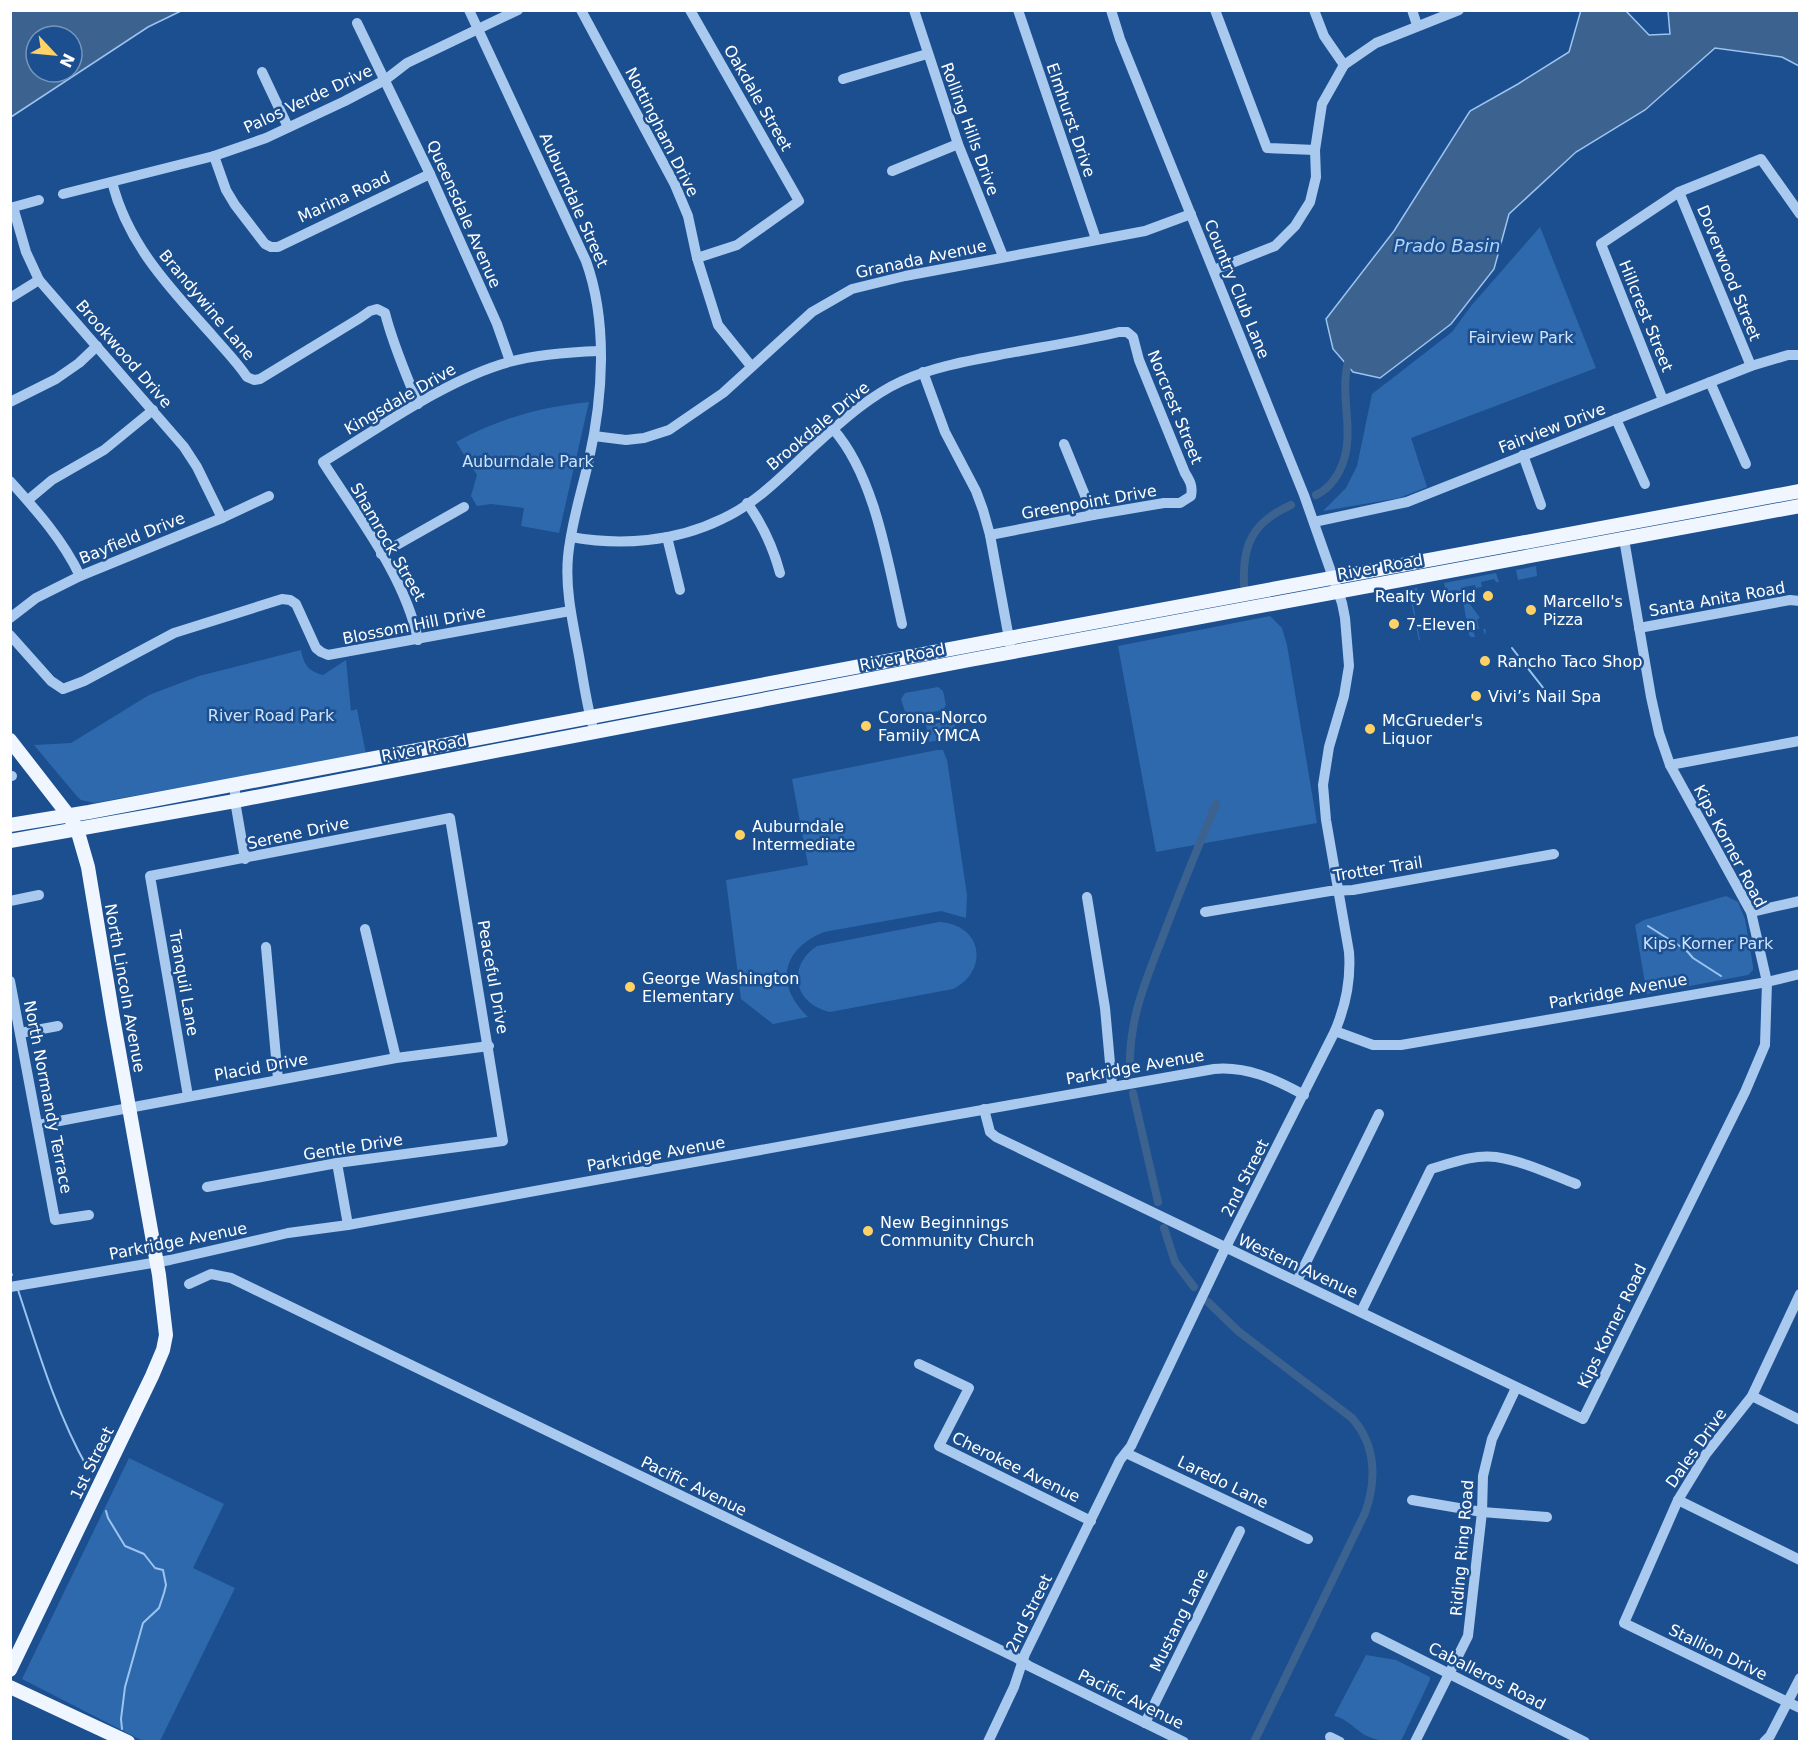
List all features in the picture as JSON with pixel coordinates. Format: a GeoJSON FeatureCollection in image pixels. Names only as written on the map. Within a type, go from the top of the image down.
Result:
{"type":"FeatureCollection","features":[{"type":"Feature","properties":{"kind":"main road","name":"River Road"},"geometry":{"type":"LineString","coordinates":[[10,841],[235,801],[1011,652],[1800,491]]}},
{"type":"Feature","properties":{"kind":"main road","name":"River Road"},"geometry":{"type":"LineString","coordinates":[[10,825],[69,816],[1008,638],[1623,538],[1800,506]]}},
{"type":"Feature","properties":{"kind":"main road","name":"North Lincoln Avenue"},"geometry":{"type":"LineString","coordinates":[[10,741],[69,816],[77,829],[88,867],[157,1262]]}},
{"type":"Feature","properties":{"kind":"main road","name":"1st Street"},"geometry":{"type":"LineString","coordinates":[[10,1670],[163,1350],[166,1335],[157,1262]]}},
{"type":"Feature","properties":{"kind":"main road"},"geometry":{"type":"LineString","coordinates":[[10,1687],[128,1742]]}},
{"type":"Feature","properties":{"kind":"street","name":"Auburndale Street"},"geometry":{"type":"LineString","coordinates":[[470,10],[586,261],[597,298],[601,384],[594,436],[571,537],[567,574],[570,611],[594,732]]}},
{"type":"Feature","properties":{"kind":"street","name":"Palos Verde Drive"},"geometry":{"type":"LineString","coordinates":[[63,194],[214,156],[266,138],[385,80],[407,63],[518,10]]}},
{"type":"Feature","properties":{"kind":"street","name":"Nottingham Drive"},"geometry":{"type":"LineString","coordinates":[[581,10],[675,185],[688,216],[697,258],[718,325],[751,366]]}},
{"type":"Feature","properties":{"kind":"street","name":"Oakdale Street"},"geometry":{"type":"LineString","coordinates":[[690,10],[799,201],[737,244],[697,258]]}},
{"type":"Feature","properties":{"kind":"street","name":"Rolling Hills Drive"},"geometry":{"type":"LineString","coordinates":[[914,10],[958,144],[1003,256]]}},
{"type":"Feature","properties":{"kind":"street","name":"Elmhurst Drive"},"geometry":{"type":"LineString","coordinates":[[1018,10],[1096,239]]}},
{"type":"Feature","properties":{"kind":"street","name":"Country Club Lane"},"geometry":{"type":"LineString","coordinates":[[1112,10],[1120,39],[1314,522],[1336,585]]}},
{"type":"Feature","properties":{"kind":"street"},"geometry":{"type":"LineString","coordinates":[[1215,10],[1267,148],[1316,150]]}},
{"type":"Feature","properties":{"kind":"street"},"geometry":{"type":"LineString","coordinates":[[1314,10],[1324,36],[1344,65]]}},
{"type":"Feature","properties":{"kind":"street"},"geometry":{"type":"LineString","coordinates":[[1412,10],[1418,25]]}},
{"type":"Feature","properties":{"kind":"street"},"geometry":{"type":"LineString","coordinates":[[1214,270],[1275,246],[1295,226],[1310,202],[1316,177],[1316,150],[1322,104],[1344,65],[1376,43],[1459,10]]}},
{"type":"Feature","properties":{"kind":"street","name":"Queensdale Avenue"},"geometry":{"type":"LineString","coordinates":[[357,23],[430,174],[497,324],[510,361]]}},
{"type":"Feature","properties":{"kind":"street"},"geometry":{"type":"LineString","coordinates":[[843,79],[927,54]]}},
{"type":"Feature","properties":{"kind":"street"},"geometry":{"type":"LineString","coordinates":[[262,72],[288,128]]}},
{"type":"Feature","properties":{"kind":"street"},"geometry":{"type":"LineString","coordinates":[[892,171],[958,144]]}},
{"type":"Feature","properties":{"kind":"street","name":"Marina Road"},"geometry":{"type":"LineString","coordinates":[[214,156],[219,174],[231,197],[261,240],[271,247],[278,246],[430,174]]}},
{"type":"Feature","properties":{"kind":"street"},"geometry":{"type":"LineString","coordinates":[[1679,192],[1761,159],[1800,214]]}},
{"type":"Feature","properties":{"kind":"street","name":"Brandywine Lane"},"geometry":{"type":"LineString","coordinates":[[112,182],[131,232],[155,270],[247,377],[254,380],[260,379],[370,310],[377,309],[385,313],[386,323],[402,368],[418,404]]}},
{"type":"Feature","properties":{"kind":"street","name":"Hillcrest Street"},"geometry":{"type":"LineString","coordinates":[[1663,400],[1601,244],[1679,192]]}},
{"type":"Feature","properties":{"kind":"street","name":"Doverwood Street"},"geometry":{"type":"LineString","coordinates":[[1679,192],[1751,366]]}},
{"type":"Feature","properties":{"kind":"street"},"geometry":{"type":"LineString","coordinates":[[12,207],[39,200]]}},
{"type":"Feature","properties":{"kind":"street","name":"Brookwood Drive"},"geometry":{"type":"LineString","coordinates":[[12,207],[26,252],[39,280],[153,410],[188,454],[209,489],[222,518]]}},
{"type":"Feature","properties":{"kind":"street","name":"Granada Avenue"},"geometry":{"type":"LineString","coordinates":[[594,436],[626,440],[644,438],[669,430],[723,393],[812,312],[852,289],[1003,256],[1145,231],[1191,214]]}},
{"type":"Feature","properties":{"kind":"street"},"geometry":{"type":"LineString","coordinates":[[10,298],[39,280]]}},
{"type":"Feature","properties":{"kind":"street","name":"Brookdale Drive"},"geometry":{"type":"LineString","coordinates":[[571,537],[625,542],[667,537],[695,530],[723,519],[747,503],[876,395],[923,372],[939,367],[1127,332]]}},
{"type":"Feature","properties":{"kind":"street","name":"Norcrest Street"},"geometry":{"type":"LineString","coordinates":[[1127,332],[1133,337],[1139,360],[1191,482],[1191,496]]}},
{"type":"Feature","properties":{"kind":"street"},"geometry":{"type":"LineString","coordinates":[[10,402],[56,380],[97,346]]}},
{"type":"Feature","properties":{"kind":"street","name":"Kingsdale Drive"},"geometry":{"type":"LineString","coordinates":[[324,462],[418,404],[473,375],[510,361],[569,352],[600,351]]}},
{"type":"Feature","properties":{"kind":"street","name":"Fairview Drive"},"geometry":{"type":"LineString","coordinates":[[1314,522],[1407,502],[1751,366],[1800,355]]}},
{"type":"Feature","properties":{"kind":"street"},"geometry":{"type":"LineString","coordinates":[[923,372],[945,432],[976,491],[990,536],[1011,652]]}},
{"type":"Feature","properties":{"kind":"street"},"geometry":{"type":"LineString","coordinates":[[1710,382],[1746,464]]}},
{"type":"Feature","properties":{"kind":"street"},"geometry":{"type":"LineString","coordinates":[[28,500],[52,480],[104,450],[153,410]]}},
{"type":"Feature","properties":{"kind":"street"},"geometry":{"type":"LineString","coordinates":[[1616,419],[1645,484]]}},
{"type":"Feature","properties":{"kind":"street"},"geometry":{"type":"LineString","coordinates":[[833,429],[860,474],[872,502],[902,624]]}},
{"type":"Feature","properties":{"kind":"street"},"geometry":{"type":"LineString","coordinates":[[1064,444],[1093,515]]}},
{"type":"Feature","properties":{"kind":"street"},"geometry":{"type":"LineString","coordinates":[[1523,455],[1541,505]]}},
{"type":"Feature","properties":{"kind":"street","name":"Shamrock Street"},"geometry":{"type":"LineString","coordinates":[[324,462],[406,599],[414,618],[418,640]]}},
{"type":"Feature","properties":{"kind":"street"},"geometry":{"type":"LineString","coordinates":[[10,481],[51,527],[70,555],[80,576]]}},
{"type":"Feature","properties":{"kind":"street","name":"Bayfield Drive"},"geometry":{"type":"LineString","coordinates":[[10,618],[36,598],[80,576],[270,496]]}},
{"type":"Feature","properties":{"kind":"street","name":"Greenpoint Drive"},"geometry":{"type":"LineString","coordinates":[[990,536],[1093,515],[1164,503],[1180,503],[1191,496]]}},
{"type":"Feature","properties":{"kind":"street"},"geometry":{"type":"LineString","coordinates":[[747,503],[761,522],[774,550],[780,573]]}},
{"type":"Feature","properties":{"kind":"street"},"geometry":{"type":"LineString","coordinates":[[381,554],[464,507]]}},
{"type":"Feature","properties":{"kind":"street"},"geometry":{"type":"LineString","coordinates":[[667,537],[680,591]]}},
{"type":"Feature","properties":{"kind":"street","name":"Kips Korner Road"},"geometry":{"type":"LineString","coordinates":[[1582,1419],[1749,1082],[1765,1045],[1767,982],[1751,912],[1670,765],[1659,733],[1623,538]]}},
{"type":"Feature","properties":{"kind":"street","name":"2nd Street"},"geometry":{"type":"LineString","coordinates":[[988,1742],[1023,1662],[1120,1460],[1126,1453],[1341,1017],[1350,970],[1349,952],[1326,820],[1323,785],[1329,747],[1344,696],[1349,666],[1346,618],[1336,585]]}},
{"type":"Feature","properties":{"kind":"street","name":"Blossom Hill Drive"},"geometry":{"type":"LineString","coordinates":[[10,635],[51,681],[63,689],[84,681],[174,633],[282,599],[296,604],[316,648],[328,655],[570,611]]}},
{"type":"Feature","properties":{"kind":"street","name":"Santa Anita Road"},"geometry":{"type":"LineString","coordinates":[[1639,628],[1790,600],[1800,601]]}},
{"type":"Feature","properties":{"kind":"street"},"geometry":{"type":"LineString","coordinates":[[1670,765],[1799,741]]}},
{"type":"Feature","properties":{"kind":"street"},"geometry":{"type":"LineString","coordinates":[[235,784],[235,801],[245,859]]}},
{"type":"Feature","properties":{"kind":"street","name":"Serene Drive"},"geometry":{"type":"LineString","coordinates":[[150,876],[450,818]]}},
{"type":"Feature","properties":{"kind":"street","name":"Peaceful Drive"},"geometry":{"type":"LineString","coordinates":[[450,818],[503,1141]]}},
{"type":"Feature","properties":{"kind":"street","name":"Trotter Trail"},"geometry":{"type":"LineString","coordinates":[[1205,912],[1554,854]]}},
{"type":"Feature","properties":{"kind":"street","name":"Tranquil Lane"},"geometry":{"type":"LineString","coordinates":[[150,876],[188,1096]]}},
{"type":"Feature","properties":{"kind":"street"},"geometry":{"type":"LineString","coordinates":[[10,901],[39,895]]}},
{"type":"Feature","properties":{"kind":"street"},"geometry":{"type":"LineString","coordinates":[[1087,897],[1118,1084]]}},
{"type":"Feature","properties":{"kind":"street"},"geometry":{"type":"LineString","coordinates":[[1751,912],[1800,902]]}},
{"type":"Feature","properties":{"kind":"street"},"geometry":{"type":"LineString","coordinates":[[365,929],[396,1058]]}},
{"type":"Feature","properties":{"kind":"street"},"geometry":{"type":"LineString","coordinates":[[266,947],[278,1079]]}},
{"type":"Feature","properties":{"kind":"street","name":"Parkridge Avenue"},"geometry":{"type":"LineString","coordinates":[[1335,1031],[1373,1045],[1401,1045],[1767,982],[1800,974]]}},
{"type":"Feature","properties":{"kind":"street","name":"North Normandy Terrace"},"geometry":{"type":"LineString","coordinates":[[10,981],[55,1220],[89,1215]]}},
{"type":"Feature","properties":{"kind":"street"},"geometry":{"type":"LineString","coordinates":[[20,1033],[58,1026]]}},
{"type":"Feature","properties":{"kind":"street","name":"Placid Drive"},"geometry":{"type":"LineString","coordinates":[[38,1125],[396,1058],[489,1046]]}},
{"type":"Feature","properties":{"kind":"street","name":"Parkridge Avenue"},"geometry":{"type":"LineString","coordinates":[[10,1287],[157,1262],[288,1233],[348,1225],[1118,1084],[1227,1068],[1255,1072],[1304,1095]]}},
{"type":"Feature","properties":{"kind":"street","name":"Western Avenue"},"geometry":{"type":"LineString","coordinates":[[984,1109],[990,1132],[996,1137],[1582,1419]]}},
{"type":"Feature","properties":{"kind":"street"},"geometry":{"type":"LineString","coordinates":[[1297,1281],[1379,1114]]}},
{"type":"Feature","properties":{"kind":"street","name":"Gentle Drive"},"geometry":{"type":"LineString","coordinates":[[207,1187],[337,1163],[503,1141]]}},
{"type":"Feature","properties":{"kind":"street"},"geometry":{"type":"LineString","coordinates":[[1361,1312],[1431,1169],[1460,1160],[1494,1157],[1526,1165],[1576,1184]]}},
{"type":"Feature","properties":{"kind":"street"},"geometry":{"type":"LineString","coordinates":[[337,1163],[348,1225]]}},
{"type":"Feature","properties":{"kind":"street","name":"Pacific Avenue"},"geometry":{"type":"LineString","coordinates":[[189,1284],[211,1274],[231,1278],[1184,1742]]}},
{"type":"Feature","properties":{"kind":"street","name":"Dales Drive"},"geometry":{"type":"LineString","coordinates":[[1624,1623],[1678,1500],[1706,1454],[1752,1396],[1800,1294]]}},
{"type":"Feature","properties":{"kind":"street","name":"Cherokee Avenue"},"geometry":{"type":"LineString","coordinates":[[919,1364],[969,1388],[939,1446],[1091,1521]]}},
{"type":"Feature","properties":{"kind":"street","name":"Riding Ring Road"},"geometry":{"type":"LineString","coordinates":[[1415,1742],[1468,1636],[1482,1512],[1483,1476],[1492,1439],[1516,1388]]}},
{"type":"Feature","properties":{"kind":"street"},"geometry":{"type":"LineString","coordinates":[[1752,1396],[1800,1420]]}},
{"type":"Feature","properties":{"kind":"street","name":"Laredo Lane"},"geometry":{"type":"LineString","coordinates":[[1126,1453],[1308,1539]]}},
{"type":"Feature","properties":{"kind":"street"},"geometry":{"type":"LineString","coordinates":[[1412,1500],[1482,1512],[1547,1517]]}},
{"type":"Feature","properties":{"kind":"street"},"geometry":{"type":"LineString","coordinates":[[1678,1500],[1800,1560]]}},
{"type":"Feature","properties":{"kind":"street","name":"Mustang Lane"},"geometry":{"type":"LineString","coordinates":[[1145,1723],[1240,1531]]}},
{"type":"Feature","properties":{"kind":"street","name":"Stallion Drive"},"geometry":{"type":"LineString","coordinates":[[1624,1623],[1800,1708]]}},
{"type":"Feature","properties":{"kind":"street","name":"Caballeros Road"},"geometry":{"type":"LineString","coordinates":[[1376,1637],[1585,1742]]}},
{"type":"Feature","properties":{"kind":"street"},"geometry":{"type":"LineString","coordinates":[[1764,1742],[1770,1736],[1800,1678]]}},
{"type":"Feature","properties":{"kind":"green space","name":"Fairview Park"},"geometry":{"type":"Polygon","coordinates":[[[1540,227],[1596,368],[1411,438],[1427,487],[1399,498],[1323,511],[1346,488],[1357,466],[1372,394],[1452,332],[1471,306],[1540,227]]]}},
{"type":"Feature","properties":{"kind":"green space","name":"Auburndale Park"},"geometry":{"type":"Polygon","coordinates":[[[589,402],[559,533],[521,526],[524,508],[491,504],[477,506],[471,496],[477,475],[456,442],[520,415],[589,402]]]}},
{"type":"Feature","properties":{"kind":"green space"},"geometry":{"type":"Polygon","coordinates":[[[1536,566],[1537,576],[1518,580],[1516,570],[1536,566]]]}},
{"type":"Feature","properties":{"kind":"green space"},"geometry":{"type":"Polygon","coordinates":[[[1496,573],[1499,582],[1494,579],[1481,582],[1482,587],[1476,588],[1475,585],[1464,587],[1467,600],[1480,618],[1477,619],[1479,629],[1473,629],[1475,637],[1469,635],[1462,595],[1455,590],[1446,592],[1444,583],[1496,573]]]}},
{"type":"Feature","properties":{"kind":"green space"},"geometry":{"type":"Polygon","coordinates":[[[1417,588],[1418,596],[1412,598],[1419,641],[1409,591],[1401,591],[1417,588]]]}},
{"type":"Feature","properties":{"kind":"green space"},"geometry":{"type":"Polygon","coordinates":[[[1270,616],[1282,628],[1287,645],[1317,823],[1156,852],[1118,646],[1270,616]]]}},
{"type":"Feature","properties":{"kind":"green space","name":"River Road Park"},"geometry":{"type":"Polygon","coordinates":[[[301,650],[307,667],[323,675],[346,660],[351,711],[357,709],[366,754],[94,803],[81,800],[34,745],[71,743],[149,695],[199,676],[301,650]]]}},
{"type":"Feature","properties":{"kind":"green space"},"geometry":{"type":"Polygon","coordinates":[[[938,687],[943,691],[946,705],[943,710],[909,717],[906,715],[901,699],[905,693],[938,687]]]}},
{"type":"Feature","properties":{"kind":"green space"},"geometry":{"type":"Polygon","coordinates":[[[954,720],[957,737],[929,742],[926,725],[954,720]]]}},
{"type":"Feature","properties":{"kind":"green space"},"geometry":{"type":"Polygon","coordinates":[[[943,750],[947,760],[967,895],[966,918],[941,911],[824,932],[810,939],[792,958],[787,981],[790,993],[797,1005],[808,1017],[773,1024],[741,999],[726,880],[808,865],[792,779],[943,750]]]}},
{"type":"Feature","properties":{"kind":"green space","name":"Kips Korner Park"},"geometry":{"type":"Polygon","coordinates":[[[1726,896],[1738,902],[1745,919],[1753,970],[1748,975],[1647,994],[1635,925],[1644,920],[1726,896]]]}},
{"type":"Feature","properties":{"kind":"green space"},"geometry":{"type":"Polygon","coordinates":[[[939,922],[965,931],[972,939],[976,949],[976,960],[972,971],[965,981],[953,989],[830,1012],[818,1008],[802,993],[798,984],[801,964],[817,946],[939,922]]]}},
{"type":"Feature","properties":{"kind":"green space"},"geometry":{"type":"Polygon","coordinates":[[[129,1458],[224,1504],[193,1568],[235,1588],[160,1741],[143,1741],[22,1679],[129,1458]]]}},
{"type":"Feature","properties":{"kind":"green space"},"geometry":{"type":"Polygon","coordinates":[[[1366,1655],[1396,1660],[1430,1677],[1401,1741],[1372,1738],[1334,1716],[1366,1655]]]}},
{"type":"Feature","properties":{"kind":"water"},"geometry":{"type":"Polygon","coordinates":[[[11,10],[181,10],[148,27],[84,69],[84,24],[24,24],[24,84],[61,84],[11,117],[11,10]]]}},
{"type":"Feature","properties":{"kind":"water","name":"Prado Basin"},"geometry":{"type":"Polygon","coordinates":[[[1581,10],[1626,11],[1649,35],[1670,34],[1668,11],[1799,11],[1799,66],[1782,57],[1715,48],[1645,110],[1576,152],[1509,214],[1494,269],[1451,324],[1380,378],[1353,372],[1333,349],[1326,319],[1394,231],[1470,111],[1569,52],[1581,10]]]}},
{"type":"Feature","properties":{"kind":"waterway"},"geometry":{"type":"LineString","coordinates":[[1316,495],[1332,482],[1345,457],[1348,428],[1345,385],[1350,356]]}},
{"type":"Feature","properties":{"kind":"waterway"},"geometry":{"type":"LineString","coordinates":[[1244,585],[1245,558],[1253,536],[1267,519],[1291,505]]}},
{"type":"Feature","properties":{"kind":"waterway"},"geometry":{"type":"LineString","coordinates":[[1512,648],[1555,703]]}},
{"type":"Feature","properties":{"kind":"waterway"},"geometry":{"type":"LineString","coordinates":[[1130,1072],[1132,1036],[1144,986],[1216,804]]}},
{"type":"Feature","properties":{"kind":"waterway"},"geometry":{"type":"LineString","coordinates":[[1648,926],[1721,976]]}},
{"type":"Feature","properties":{"kind":"waterway"},"geometry":{"type":"LineString","coordinates":[[1133,1093],[1158,1202]]}},
{"type":"Feature","properties":{"kind":"waterway"},"geometry":{"type":"LineString","coordinates":[[1164,1228],[1175,1262],[1194,1287]]}},
{"type":"Feature","properties":{"kind":"waterway"},"geometry":{"type":"LineString","coordinates":[[10,1270],[12,1275]]}},
{"type":"Feature","properties":{"kind":"waterway"},"geometry":{"type":"LineString","coordinates":[[18,1290],[57,1403],[87,1467]]}},
{"type":"Feature","properties":{"kind":"waterway"},"geometry":{"type":"LineString","coordinates":[[1208,1302],[1238,1331],[1352,1418],[1366,1440],[1372,1463],[1371,1488],[1365,1513],[1254,1742]]}},
{"type":"Feature","properties":{"kind":"waterway"},"geometry":{"type":"LineString","coordinates":[[106,1511],[125,1546],[144,1554],[155,1568],[163,1570],[166,1585],[159,1608],[143,1623],[125,1687],[122,1729]]}},
{"type":"Feature","properties":{"kind":"place","name":"Realty World"},"geometry":{"type":"Point","coordinates":[1488,596]}},
{"type":"Feature","properties":{"kind":"place","name":"Marcello's Pizza"},"geometry":{"type":"Point","coordinates":[1531,610]}},
{"type":"Feature","properties":{"kind":"place","name":"7-Eleven"},"geometry":{"type":"Point","coordinates":[1394,624]}},
{"type":"Feature","properties":{"kind":"place","name":"Rancho Taco Shop"},"geometry":{"type":"Point","coordinates":[1485,661]}},
{"type":"Feature","properties":{"kind":"place","name":"Vivi’s Nail Spa"},"geometry":{"type":"Point","coordinates":[1476,696]}},
{"type":"Feature","properties":{"kind":"place","name":"Corona-Norco Family YMCA"},"geometry":{"type":"Point","coordinates":[866,726]}},
{"type":"Feature","properties":{"kind":"place","name":"McGrueder's Liquor"},"geometry":{"type":"Point","coordinates":[1370,729]}},
{"type":"Feature","properties":{"kind":"place","name":"Auburndale Intermediate"},"geometry":{"type":"Point","coordinates":[740,835]}},
{"type":"Feature","properties":{"kind":"place","name":"George Washington Elementary"},"geometry":{"type":"Point","coordinates":[630,987]}},
{"type":"Feature","properties":{"kind":"place","name":"New Beginnings Community Church"},"geometry":{"type":"Point","coordinates":[868,1231]}}]}
